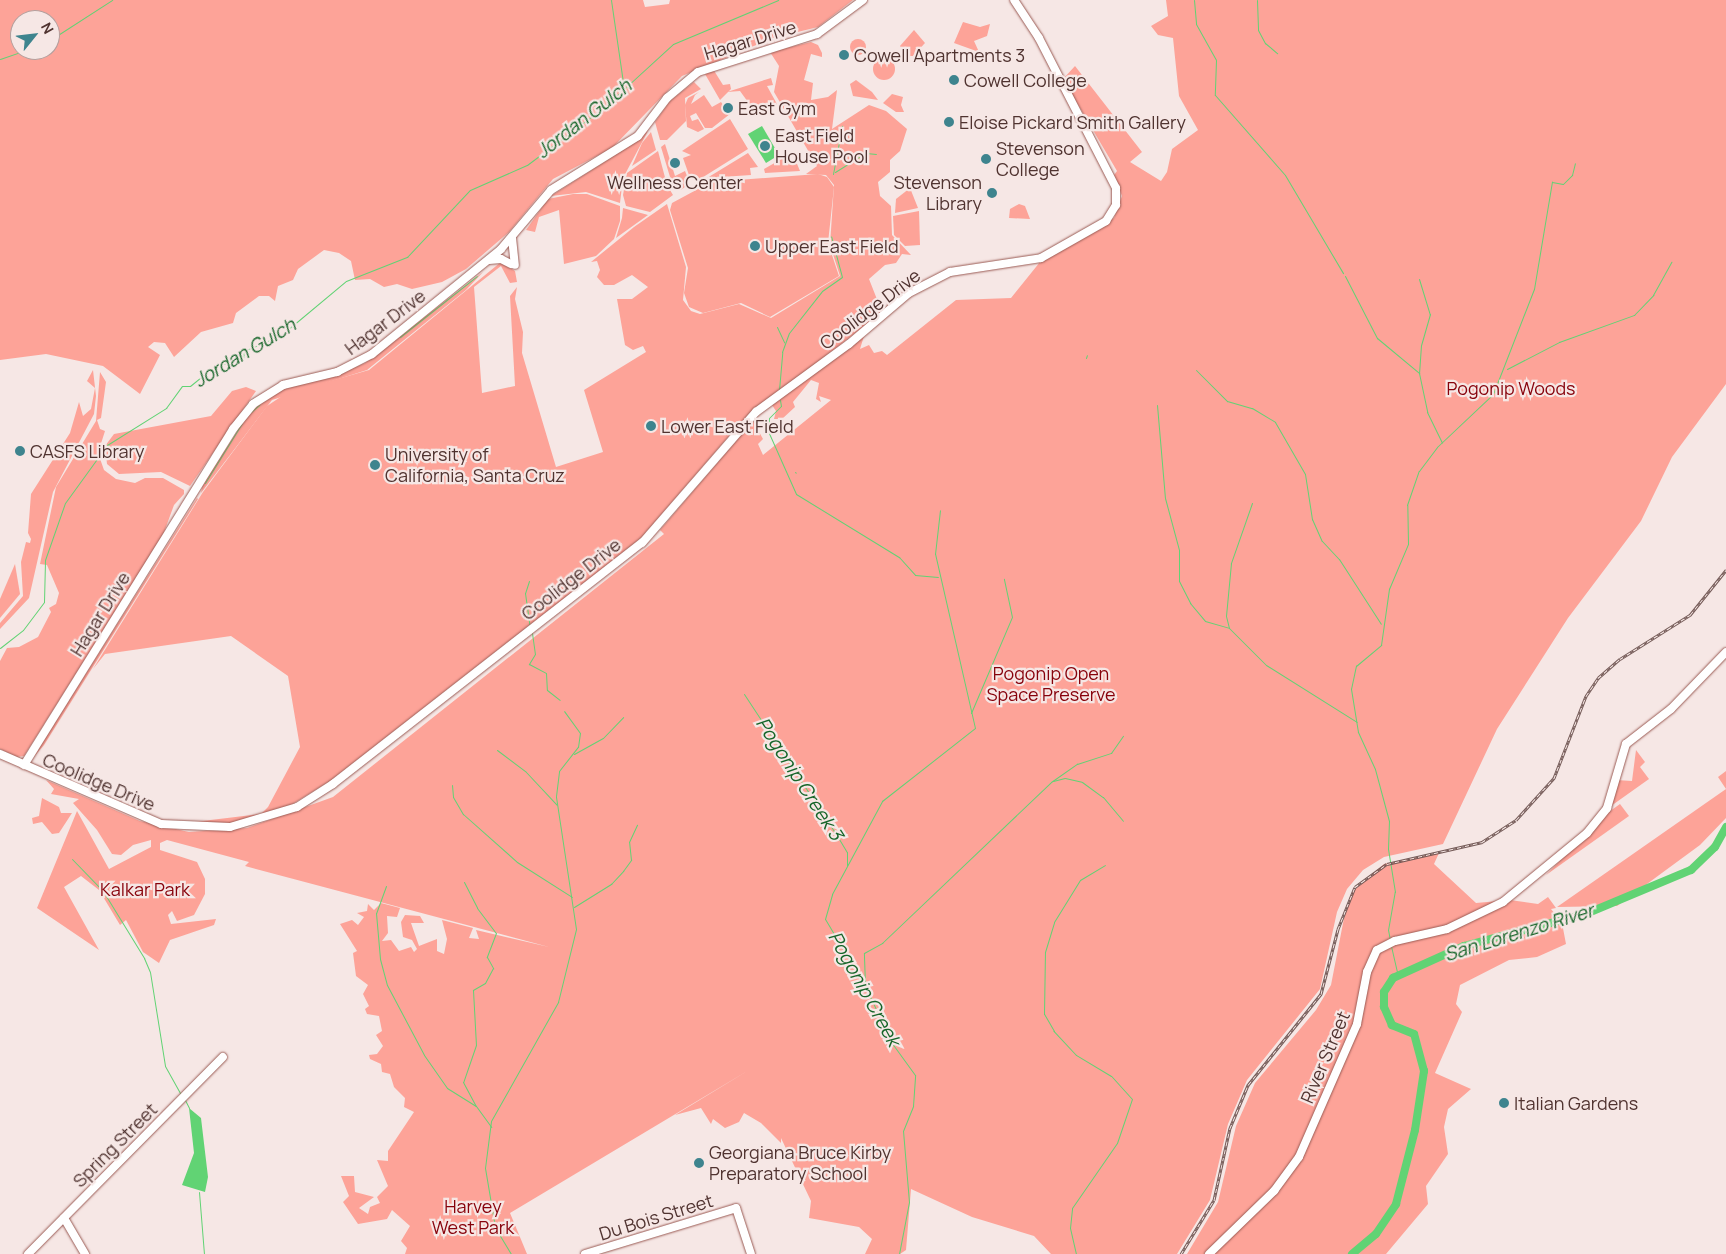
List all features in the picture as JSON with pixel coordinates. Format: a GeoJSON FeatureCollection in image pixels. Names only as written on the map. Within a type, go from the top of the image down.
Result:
{"type":"FeatureCollection","features":[{"type":"Feature","properties":{"kind":"main road","name":"Hagar Drive"},"geometry":{"type":"LineString","coordinates":[[24,765],[248,409],[283,385],[337,372],[366,358],[489,260],[512,238],[557,186],[638,136],[667,98],[688,79],[723,61],[817,34],[863,0]]}},
{"type":"Feature","properties":{"kind":"main road","name":"Coolidge Drive"},"geometry":{"type":"LineString","coordinates":[[0,754],[161,824],[230,827],[297,807],[344,776],[642,543],[756,412],[849,344],[909,293],[950,272],[1023,263],[1048,256],[1101,225],[1114,211],[1117,199],[1114,182],[1035,31],[1014,0]]}},
{"type":"Feature","properties":{"kind":"main road"},"geometry":{"type":"LineString","coordinates":[[511,262],[512,238]]}},
{"type":"Feature","properties":{"kind":"main road"},"geometry":{"type":"LineString","coordinates":[[501,249],[511,262]]}},
{"type":"Feature","properties":{"kind":"main road"},"geometry":{"type":"LineString","coordinates":[[489,260],[511,262]]}},
{"type":"Feature","properties":{"kind":"main road","name":"River Street"},"geometry":{"type":"LineString","coordinates":[[1209,1254],[1274,1191],[1295,1164],[1358,1024],[1371,960],[1391,943],[1439,932],[1484,912],[1510,897],[1596,825],[1607,808],[1626,744],[1671,709],[1726,652]]}},
{"type":"Feature","properties":{"kind":"main road","name":"Spring Street"},"geometry":{"type":"LineString","coordinates":[[28,1254],[223,1057]]}},
{"type":"Feature","properties":{"kind":"main road","name":"Du Bois Street"},"geometry":{"type":"LineString","coordinates":[[585,1254],[736,1208],[751,1254]]}},
{"type":"Feature","properties":{"kind":"main road"},"geometry":{"type":"LineString","coordinates":[[64,1218],[85,1254]]}},
{"type":"Feature","properties":{"kind":"green space"},"geometry":{"type":"Polygon","coordinates":[[[0,0],[643,0],[645,7],[669,4],[670,0],[853,0],[818,27],[773,38],[682,76],[612,148],[553,179],[509,232],[466,269],[442,282],[412,289],[397,284],[384,287],[370,279],[355,280],[351,261],[339,253],[324,250],[298,269],[293,280],[278,286],[275,301],[269,296],[259,296],[236,313],[233,323],[201,332],[174,357],[165,343],[154,342],[148,347],[160,355],[140,394],[103,366],[46,354],[0,360],[0,0]]]}},
{"type":"Feature","properties":{"kind":"green space","name":"Pogonip Woods"},"geometry":{"type":"Polygon","coordinates":[[[1166,0],[1726,0],[1726,384],[1672,457],[1641,521],[1568,618],[1497,729],[1443,844],[1384,857],[1363,870],[1347,889],[1337,912],[1320,989],[1247,1080],[1228,1124],[1210,1200],[1177,1254],[1051,1254],[1034,1236],[972,1217],[911,1189],[906,1250],[900,1254],[865,1254],[872,1239],[859,1227],[809,1218],[811,1201],[781,1138],[781,1143],[761,1123],[744,1113],[739,1122],[725,1128],[713,1119],[711,1124],[701,1108],[675,1115],[749,1070],[510,1213],[527,1254],[405,1254],[407,1248],[401,1241],[410,1226],[392,1210],[387,1219],[358,1224],[343,1202],[349,1196],[341,1176],[354,1176],[355,1192],[374,1197],[359,1208],[368,1214],[370,1207],[380,1203],[377,1197],[388,1186],[377,1160],[388,1161],[388,1151],[414,1112],[404,1107],[405,1098],[394,1087],[390,1074],[382,1072],[381,1064],[370,1059],[369,1055],[377,1054],[383,1046],[376,1035],[382,1031],[379,1016],[367,1014],[365,1009],[369,1006],[363,994],[368,985],[356,976],[353,953],[357,951],[340,924],[352,920],[358,925],[364,917],[357,913],[367,911],[368,904],[374,910],[381,903],[400,908],[397,917],[387,916],[388,933],[382,941],[391,940],[399,951],[411,947],[414,952],[417,949],[412,940],[403,937],[401,922],[405,915],[420,916],[424,923],[411,923],[419,946],[437,939],[437,951],[444,954],[447,939],[442,920],[473,928],[469,938],[479,939],[476,930],[549,947],[245,866],[249,862],[167,840],[160,843],[160,850],[197,862],[205,879],[205,894],[194,915],[177,921],[172,911],[168,915],[171,924],[216,919],[214,925],[170,940],[159,963],[143,952],[126,920],[120,925],[99,890],[81,876],[64,887],[99,950],[37,908],[77,811],[109,869],[151,847],[151,840],[133,845],[121,855],[112,854],[97,830],[73,803],[79,799],[51,794],[54,789],[46,780],[140,821],[189,832],[247,828],[333,797],[664,534],[660,530],[753,421],[763,439],[758,444],[763,455],[831,400],[819,396],[821,402],[816,399],[819,383],[811,380],[793,402],[795,407],[782,419],[774,419],[776,411],[772,405],[864,336],[860,349],[869,345],[874,353],[882,351],[887,355],[956,300],[1011,298],[1040,262],[1114,218],[1122,196],[1114,175],[1117,171],[1063,79],[1075,66],[1142,152],[1130,162],[1161,181],[1167,172],[1172,149],[1198,130],[1179,96],[1173,38],[1158,35],[1151,26],[1168,16],[1166,0]]]}},
{"type":"Feature","properties":{"kind":"green space"},"geometry":{"type":"Polygon","coordinates":[[[963,22],[980,27],[990,24],[987,36],[974,41],[979,52],[954,43],[963,22]]]}},
{"type":"Feature","properties":{"kind":"green space"},"geometry":{"type":"Polygon","coordinates":[[[914,30],[925,43],[913,56],[906,56],[900,46],[914,30]]]}},
{"type":"Feature","properties":{"kind":"green space"},"geometry":{"type":"Polygon","coordinates":[[[855,39],[861,39],[866,44],[864,53],[855,55],[850,50],[850,44],[855,39]]]}},
{"type":"Feature","properties":{"kind":"green space"},"geometry":{"type":"Polygon","coordinates":[[[811,42],[818,45],[822,57],[811,54],[804,80],[813,83],[811,100],[828,97],[837,90],[832,129],[869,105],[886,111],[907,129],[900,151],[890,160],[890,172],[878,182],[880,196],[891,206],[892,235],[911,255],[902,254],[896,263],[885,265],[869,279],[882,312],[741,422],[641,538],[330,781],[286,808],[233,823],[186,823],[261,814],[268,807],[300,747],[288,676],[231,636],[105,654],[93,669],[203,492],[267,406],[285,394],[369,370],[501,262],[515,271],[517,282],[510,283],[501,266],[474,287],[482,393],[515,386],[510,296],[517,287],[515,299],[523,332],[522,353],[556,467],[603,452],[584,390],[646,352],[643,346],[633,350],[625,345],[617,299],[632,299],[648,287],[632,275],[614,285],[604,285],[597,277],[600,270],[597,261],[591,262],[634,227],[667,204],[686,267],[683,300],[691,311],[700,314],[739,304],[771,318],[840,276],[830,245],[834,185],[826,175],[806,174],[817,166],[774,92],[779,66],[770,52],[811,42]]]}},
{"type":"Feature","properties":{"kind":"green space"},"geometry":{"type":"Polygon","coordinates":[[[884,58],[894,65],[895,69],[888,79],[884,80],[874,73],[873,69],[880,59],[884,58]]]}},
{"type":"Feature","properties":{"kind":"green space"},"geometry":{"type":"Polygon","coordinates":[[[713,69],[723,85],[730,84],[731,89],[720,100],[705,74],[713,69]]]}},
{"type":"Feature","properties":{"kind":"green space"},"geometry":{"type":"Polygon","coordinates":[[[771,78],[773,85],[767,86],[777,104],[758,116],[740,91],[727,92],[771,78]]]}},
{"type":"Feature","properties":{"kind":"green space"},"geometry":{"type":"Polygon","coordinates":[[[856,80],[872,92],[878,100],[853,96],[850,84],[856,80]]]}},
{"type":"Feature","properties":{"kind":"green space"},"geometry":{"type":"Polygon","coordinates":[[[694,82],[701,89],[685,98],[686,121],[667,140],[660,140],[655,122],[670,101],[694,82]]]}},
{"type":"Feature","properties":{"kind":"green space"},"geometry":{"type":"Polygon","coordinates":[[[699,92],[695,95],[691,104],[704,95],[712,107],[721,102],[730,114],[712,128],[705,128],[696,113],[690,116],[692,121],[698,119],[704,129],[698,132],[687,127],[685,105],[688,98],[699,92]]]}},
{"type":"Feature","properties":{"kind":"green space"},"geometry":{"type":"Polygon","coordinates":[[[892,94],[903,97],[901,105],[904,112],[896,112],[883,103],[892,94]]]}},
{"type":"Feature","properties":{"kind":"green space"},"geometry":{"type":"Polygon","coordinates":[[[730,119],[748,149],[700,179],[689,175],[683,158],[691,155],[682,151],[730,119]]]}},
{"type":"Feature","properties":{"kind":"green space"},"geometry":{"type":"Polygon","coordinates":[[[648,131],[623,178],[620,203],[586,192],[551,196],[631,145],[648,131]]]}},
{"type":"Feature","properties":{"kind":"green space"},"geometry":{"type":"Polygon","coordinates":[[[651,132],[656,150],[632,166],[642,143],[651,132]]]}},
{"type":"Feature","properties":{"kind":"green space"},"geometry":{"type":"Polygon","coordinates":[[[665,144],[675,176],[685,171],[687,176],[686,186],[681,190],[673,187],[661,147],[665,144]]]}},
{"type":"Feature","properties":{"kind":"green space"},"geometry":{"type":"Polygon","coordinates":[[[658,151],[667,185],[673,195],[650,212],[626,206],[623,195],[627,173],[658,151]]]}},
{"type":"Feature","properties":{"kind":"green space"},"geometry":{"type":"Polygon","coordinates":[[[748,153],[758,167],[750,168],[751,175],[707,178],[748,153]]]}},
{"type":"Feature","properties":{"kind":"green space"},"geometry":{"type":"Polygon","coordinates":[[[785,157],[789,164],[795,159],[800,171],[765,173],[764,169],[785,157]]]}},
{"type":"Feature","properties":{"kind":"green space","name":"Upper East Field"},"geometry":{"type":"Polygon","coordinates":[[[818,174],[827,177],[834,187],[828,243],[839,276],[770,317],[741,303],[703,313],[689,307],[684,293],[688,268],[670,210],[672,203],[711,182],[818,174]]]}},
{"type":"Feature","properties":{"kind":"green space"},"geometry":{"type":"Polygon","coordinates":[[[910,188],[918,208],[895,213],[896,199],[910,188]]]}},
{"type":"Feature","properties":{"kind":"green space"},"geometry":{"type":"Polygon","coordinates":[[[573,194],[587,194],[620,206],[620,221],[614,239],[596,256],[564,264],[559,210],[539,217],[535,232],[526,230],[548,199],[573,194]]]}},
{"type":"Feature","properties":{"kind":"green space"},"geometry":{"type":"Polygon","coordinates":[[[1019,204],[1025,206],[1030,219],[1009,218],[1010,209],[1019,204]]]}},
{"type":"Feature","properties":{"kind":"green space"},"geometry":{"type":"Polygon","coordinates":[[[623,208],[648,215],[616,238],[622,218],[623,208]]]}},
{"type":"Feature","properties":{"kind":"green space"},"geometry":{"type":"Polygon","coordinates":[[[919,211],[920,245],[905,246],[894,235],[893,216],[919,211]]]}},
{"type":"Feature","properties":{"kind":"green space"},"geometry":{"type":"Polygon","coordinates":[[[483,272],[466,290],[367,370],[272,400],[201,493],[203,483],[254,407],[286,387],[342,373],[365,363],[483,272]]]}},
{"type":"Feature","properties":{"kind":"green space"},"geometry":{"type":"Polygon","coordinates":[[[93,370],[96,396],[94,414],[53,492],[29,598],[0,629],[0,623],[23,596],[21,562],[26,542],[30,543],[31,539],[28,533],[31,494],[70,433],[79,402],[83,416],[91,409],[95,388],[87,381],[93,370]]]}},
{"type":"Feature","properties":{"kind":"green space"},"geometry":{"type":"Polygon","coordinates":[[[100,372],[106,382],[101,418],[97,420],[100,429],[105,431],[98,453],[104,470],[116,479],[135,483],[145,478],[163,478],[184,490],[184,494],[174,505],[163,535],[24,756],[17,757],[0,749],[0,661],[7,648],[19,647],[38,637],[51,612],[49,608],[56,604],[59,593],[47,565],[40,564],[56,487],[96,421],[100,372]]]}},
{"type":"Feature","properties":{"kind":"green space"},"geometry":{"type":"Polygon","coordinates":[[[246,387],[256,391],[190,486],[161,472],[119,474],[107,464],[105,446],[114,434],[211,416],[232,391],[246,387]]]}},
{"type":"Feature","properties":{"kind":"green space"},"geometry":{"type":"Polygon","coordinates":[[[197,498],[44,745],[32,759],[197,498]]]}},
{"type":"Feature","properties":{"kind":"green space"},"geometry":{"type":"Polygon","coordinates":[[[15,564],[20,594],[0,618],[0,599],[15,564]]]}},
{"type":"Feature","properties":{"kind":"green space"},"geometry":{"type":"Polygon","coordinates":[[[1636,750],[1645,762],[1640,767],[1649,779],[1611,806],[1616,780],[1632,781],[1636,750]]]}},
{"type":"Feature","properties":{"kind":"green space"},"geometry":{"type":"Polygon","coordinates":[[[1726,771],[1726,789],[1718,777],[1726,771]]]}},
{"type":"Feature","properties":{"kind":"green space"},"geometry":{"type":"Polygon","coordinates":[[[1726,789],[1726,818],[1700,845],[1617,906],[1557,907],[1726,789]]]}},
{"type":"Feature","properties":{"kind":"green space"},"geometry":{"type":"Polygon","coordinates":[[[42,798],[59,807],[61,813],[72,813],[59,833],[52,834],[42,822],[33,824],[32,818],[39,816],[42,798]]]}},
{"type":"Feature","properties":{"kind":"green space"},"geometry":{"type":"Polygon","coordinates":[[[1620,804],[1629,816],[1546,875],[1606,814],[1620,804]]]}},
{"type":"Feature","properties":{"kind":"green space"},"geometry":{"type":"Polygon","coordinates":[[[1439,853],[1434,864],[1476,903],[1510,900],[1538,904],[1548,897],[1556,908],[1551,909],[1562,923],[1566,944],[1537,957],[1509,960],[1460,985],[1456,1004],[1462,1012],[1435,1073],[1471,1089],[1448,1109],[1444,1127],[1448,1154],[1426,1186],[1428,1204],[1386,1254],[1187,1254],[1218,1202],[1236,1126],[1255,1083],[1316,1010],[1331,985],[1345,913],[1353,891],[1384,864],[1439,853]]]}},
{"type":"Feature","properties":{"kind":"shaded area","name":"East Field House Pool"},"geometry":{"type":"Polygon","coordinates":[[[762,126],[779,155],[766,163],[748,134],[762,126]]]}},
{"type":"Feature","properties":{"kind":"shaded area"},"geometry":{"type":"Polygon","coordinates":[[[189,1108],[201,1118],[208,1177],[205,1192],[182,1185],[194,1153],[189,1108]]]}},
{"type":"Feature","properties":{"kind":"waterway"},"geometry":{"type":"LineString","coordinates":[[60,34],[112,0]]}},
{"type":"Feature","properties":{"kind":"waterway"},"geometry":{"type":"LineString","coordinates":[[611,0],[624,89]]}},
{"type":"Feature","properties":{"kind":"waterway","name":"Jordan Gulch"},"geometry":{"type":"LineString","coordinates":[[0,648],[23,630],[44,602],[45,560],[65,503],[107,445],[166,408],[182,386],[190,386],[215,366],[243,359],[244,351],[280,336],[346,281],[407,257],[470,190],[527,165],[603,108],[673,44],[778,0]]}},
{"type":"Feature","properties":{"kind":"waterway"},"geometry":{"type":"LineString","coordinates":[[1194,0],[1196,24],[1216,60],[1215,95],[1285,175],[1343,273]]}},
{"type":"Feature","properties":{"kind":"waterway"},"geometry":{"type":"LineString","coordinates":[[1257,0],[1258,30],[1265,43],[1277,53]]}},
{"type":"Feature","properties":{"kind":"waterway"},"geometry":{"type":"LineString","coordinates":[[0,59],[10,56]]}},
{"type":"Feature","properties":{"kind":"waterway"},"geometry":{"type":"LineString","coordinates":[[833,174],[842,126]]}},
{"type":"Feature","properties":{"kind":"waterway"},"geometry":{"type":"LineString","coordinates":[[835,172],[866,153],[876,154]]}},
{"type":"Feature","properties":{"kind":"waterway"},"geometry":{"type":"LineString","coordinates":[[1390,940],[1388,930],[1395,892],[1388,849],[1389,821],[1375,769],[1358,732],[1351,689],[1356,666],[1381,645],[1389,589],[1408,544],[1407,505],[1419,471],[1438,446],[1493,394],[1534,289],[1552,182],[1563,184],[1572,175],[1575,163]]}},
{"type":"Feature","properties":{"kind":"waterway"},"geometry":{"type":"LineString","coordinates":[[779,390],[782,352],[789,333],[822,291],[842,277],[831,236]]}},
{"type":"Feature","properties":{"kind":"waterway"},"geometry":{"type":"LineString","coordinates":[[1507,369],[1559,342],[1634,315],[1653,295],[1671,262]]}},
{"type":"Feature","properties":{"kind":"waterway"},"geometry":{"type":"LineString","coordinates":[[400,337],[477,276]]}},
{"type":"Feature","properties":{"kind":"waterway"},"geometry":{"type":"LineString","coordinates":[[1345,276],[1377,338],[1419,373]]}},
{"type":"Feature","properties":{"kind":"waterway"},"geometry":{"type":"LineString","coordinates":[[1419,279],[1430,314],[1421,345],[1419,373],[1427,412],[1442,443]]}},
{"type":"Feature","properties":{"kind":"waterway"},"geometry":{"type":"LineString","coordinates":[[777,327],[784,342]]}},
{"type":"Feature","properties":{"kind":"waterway"},"geometry":{"type":"LineString","coordinates":[[1196,370],[1227,401],[1252,408],[1275,422],[1305,474],[1312,519],[1322,541],[1339,559],[1381,624]]}},
{"type":"Feature","properties":{"kind":"waterway"},"geometry":{"type":"LineString","coordinates":[[780,400],[781,406],[769,418],[768,431],[796,494],[899,557],[915,575],[938,577]]}},
{"type":"Feature","properties":{"kind":"waterway"},"geometry":{"type":"LineString","coordinates":[[251,412],[259,405]]}},
{"type":"Feature","properties":{"kind":"waterway"},"geometry":{"type":"LineString","coordinates":[[1157,405],[1165,498],[1179,550],[1179,581],[1190,603],[1205,621],[1229,628]]}},
{"type":"Feature","properties":{"kind":"waterway"},"geometry":{"type":"LineString","coordinates":[[205,483],[242,423]]}},
{"type":"Feature","properties":{"kind":"waterway"},"geometry":{"type":"LineString","coordinates":[[1252,503],[1231,563],[1226,616],[1229,628],[1266,665],[1357,722]]}},
{"type":"Feature","properties":{"kind":"waterway","name":"Pogonip Creek 3"},"geometry":{"type":"LineString","coordinates":[[899,1254],[909,1202],[903,1131],[913,1106],[915,1075],[893,1045],[865,986],[825,919],[832,894],[882,801],[975,728],[935,554],[940,510]]}},
{"type":"Feature","properties":{"kind":"waterway"},"geometry":{"type":"LineString","coordinates":[[971,713],[1012,617],[1004,579]]}},
{"type":"Feature","properties":{"kind":"waterway"},"geometry":{"type":"LineString","coordinates":[[529,581],[525,593],[530,627]]}},
{"type":"Feature","properties":{"kind":"waterway"},"geometry":{"type":"LineString","coordinates":[[532,633],[535,654],[529,664],[546,673],[547,690],[560,700]]}},
{"type":"Feature","properties":{"kind":"waterway","name":"Pogonip Creek 3"},"geometry":{"type":"LineString","coordinates":[[744,694],[847,852],[847,865]]}},
{"type":"Feature","properties":{"kind":"waterway"},"geometry":{"type":"LineString","coordinates":[[511,1254],[495,1227],[485,1168],[491,1121],[558,1002],[576,929],[556,796],[559,771],[578,747],[580,733],[564,711]]}},
{"type":"Feature","properties":{"kind":"waterway"},"geometry":{"type":"LineString","coordinates":[[574,754],[603,738],[623,717]]}},
{"type":"Feature","properties":{"kind":"waterway","name":"Pogonip Creek"},"geometry":{"type":"LineString","coordinates":[[865,985],[864,953],[882,943],[1051,782],[1077,764],[1111,753],[1123,736]]}},
{"type":"Feature","properties":{"kind":"waterway"},"geometry":{"type":"LineString","coordinates":[[497,750],[526,772],[557,805]]}},
{"type":"Feature","properties":{"kind":"waterway"},"geometry":{"type":"LineString","coordinates":[[1053,781],[1065,778],[1082,782],[1103,797],[1123,821]]}},
{"type":"Feature","properties":{"kind":"waterway"},"geometry":{"type":"LineString","coordinates":[[452,785],[453,797],[463,814],[517,862],[572,897]]}},
{"type":"Feature","properties":{"kind":"waterway"},"geometry":{"type":"LineString","coordinates":[[574,907],[611,884],[623,871],[631,860],[629,842],[637,825]]}},
{"type":"Feature","properties":{"kind":"waterway","name":"San Lorenzo River"},"geometry":{"type":"LineString","coordinates":[[1352,1254],[1376,1234],[1396,1204],[1415,1130],[1424,1071],[1414,1034],[1392,1025],[1384,1007],[1384,992],[1393,978],[1464,946],[1588,913],[1691,870],[1715,847],[1726,827]]}},
{"type":"Feature","properties":{"kind":"waterway"},"geometry":{"type":"LineString","coordinates":[[72,859],[103,891],[144,958],[150,972],[165,1066],[181,1095]]}},
{"type":"Feature","properties":{"kind":"waterway"},"geometry":{"type":"LineString","coordinates":[[1076,1254],[1070,1228],[1072,1208],[1117,1143],[1132,1099],[1111,1076],[1076,1055],[1054,1031],[1044,1014],[1045,952],[1054,922],[1080,880],[1105,865]]}},
{"type":"Feature","properties":{"kind":"waterway"},"geometry":{"type":"LineString","coordinates":[[464,882],[477,908],[496,933],[487,957],[493,968],[485,983],[473,990],[476,1045],[463,1082],[476,1106]]}},
{"type":"Feature","properties":{"kind":"waterway"},"geometry":{"type":"LineString","coordinates":[[386,886],[376,913],[380,959],[387,985],[424,1055],[447,1088],[476,1106],[491,1127]]}},
{"type":"Feature","properties":{"kind":"waterway"},"geometry":{"type":"LineString","coordinates":[[1391,946],[1398,976]]}},
{"type":"Feature","properties":{"kind":"waterway"},"geometry":{"type":"LineString","coordinates":[[185,1100],[189,1108]]}},
{"type":"Feature","properties":{"kind":"waterway"},"geometry":{"type":"LineString","coordinates":[[199,1192],[204,1254]]}},
{"type":"Feature","properties":{"kind":"railway"},"geometry":{"type":"LineString","coordinates":[[1181,1254],[1214,1200],[1230,1128],[1248,1085],[1321,994],[1338,929],[1355,887],[1387,864],[1482,842],[1516,820],[1554,778],[1586,696],[1598,678],[1620,659],[1690,615],[1726,570]]}},
{"type":"Feature","properties":{"kind":"place","name":"Cowell Apartments 3"},"geometry":{"type":"Point","coordinates":[844,55]}},
{"type":"Feature","properties":{"kind":"place","name":"Cowell College"},"geometry":{"type":"Point","coordinates":[954,80]}},
{"type":"Feature","properties":{"kind":"place","name":"East Gym"},"geometry":{"type":"Point","coordinates":[728,108]}},
{"type":"Feature","properties":{"kind":"place","name":"Eloise Pickard Smith Gallery"},"geometry":{"type":"Point","coordinates":[949,122]}},
{"type":"Feature","properties":{"kind":"place","name":"East Field House Pool"},"geometry":{"type":"Point","coordinates":[765,146]}},
{"type":"Feature","properties":{"kind":"place","name":"Stevenson College"},"geometry":{"type":"Point","coordinates":[986,159]}},
{"type":"Feature","properties":{"kind":"place","name":"Wellness Center"},"geometry":{"type":"Point","coordinates":[675,163]}},
{"type":"Feature","properties":{"kind":"place","name":"Stevenson Library"},"geometry":{"type":"Point","coordinates":[992,193]}},
{"type":"Feature","properties":{"kind":"place","name":"Upper East Field"},"geometry":{"type":"Point","coordinates":[755,246]}},
{"type":"Feature","properties":{"kind":"place","name":"Lower East Field"},"geometry":{"type":"Point","coordinates":[651,426]}},
{"type":"Feature","properties":{"kind":"place","name":"CASFS Library"},"geometry":{"type":"Point","coordinates":[20,451]}},
{"type":"Feature","properties":{"kind":"place","name":"University of California, Santa Cruz"},"geometry":{"type":"Point","coordinates":[375,465]}},
{"type":"Feature","properties":{"kind":"place","name":"Italian Gardens"},"geometry":{"type":"Point","coordinates":[1504,1103]}},
{"type":"Feature","properties":{"kind":"place","name":"Georgiana Bruce Kirby Preparatory School"},"geometry":{"type":"Point","coordinates":[699,1163]}},
{"type":"Feature","properties":{"kind":"park label","name":"Pogonip Open Space Preserve"},"geometry":{"type":"Point","coordinates":[1051,684]}},
{"type":"Feature","properties":{"kind":"park label","name":"Kalkar Park"},"geometry":{"type":"Point","coordinates":[145,889]}},
{"type":"Feature","properties":{"kind":"park label","name":"Harvey West Park"},"geometry":{"type":"Point","coordinates":[473,1217]}}]}
